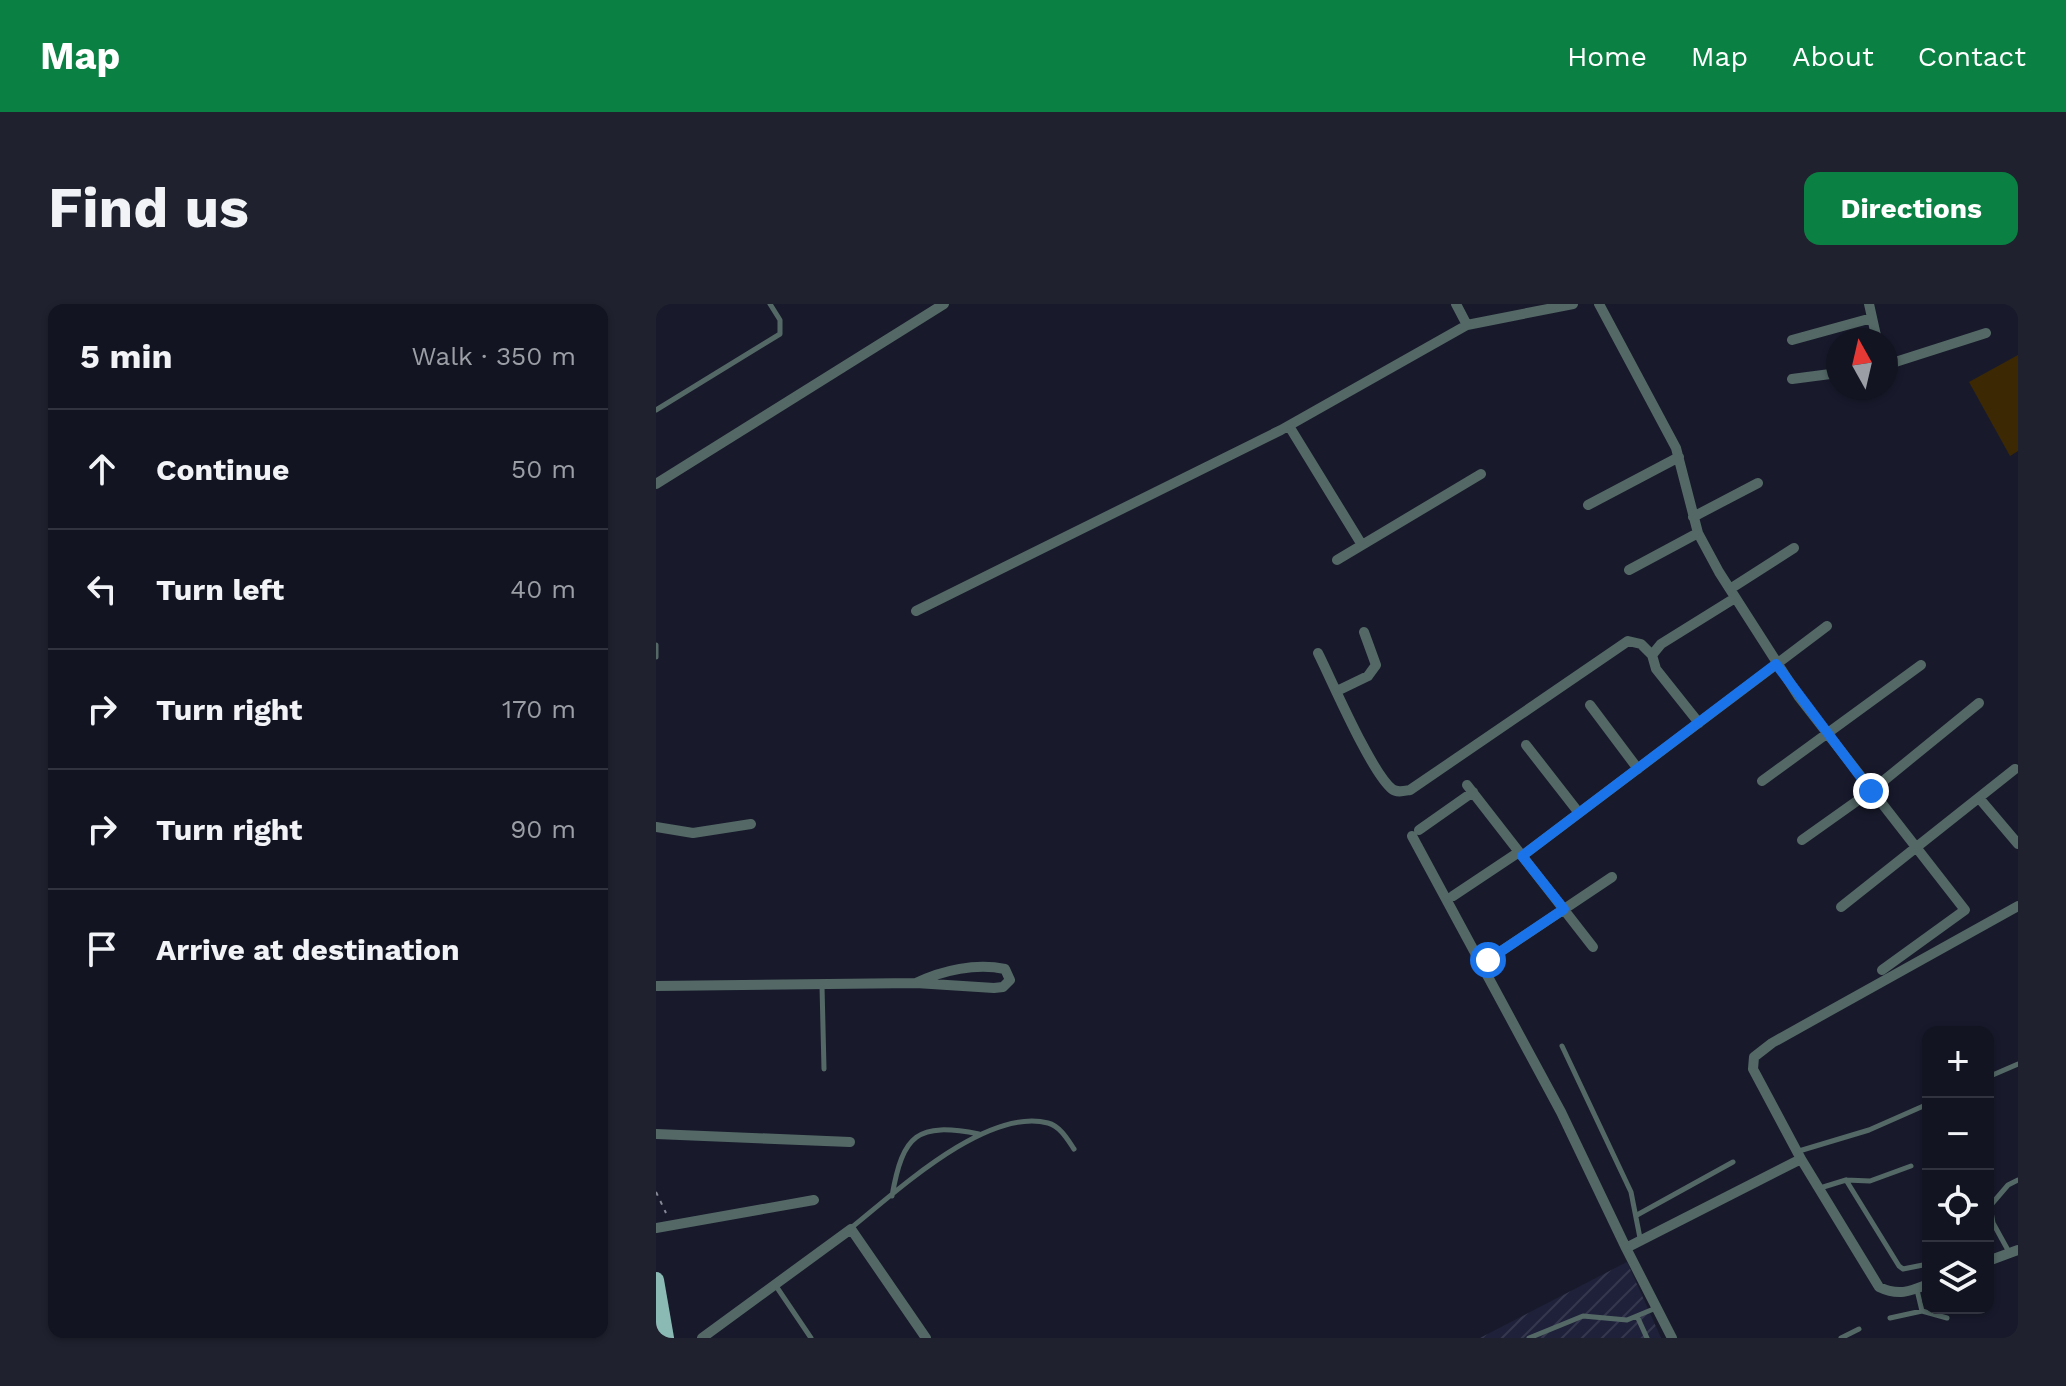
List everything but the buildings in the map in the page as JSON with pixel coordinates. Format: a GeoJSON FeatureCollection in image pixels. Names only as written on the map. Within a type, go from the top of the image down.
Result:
{"type":"FeatureCollection","features":[{"type":"Feature","properties":{"kind":"main road"},"geometry":{"type":"LineString","coordinates":[[656,1280],[666,1338]]}},
{"type":"Feature","properties":{"kind":"street"},"geometry":{"type":"LineString","coordinates":[[656,484],[944,304]]}},
{"type":"Feature","properties":{"kind":"street"},"geometry":{"type":"LineString","coordinates":[[1456,304],[1467,325]]}},
{"type":"Feature","properties":{"kind":"street"},"geometry":{"type":"LineString","coordinates":[[916,611],[1289,426],[1467,325],[1573,304]]}},
{"type":"Feature","properties":{"kind":"street"},"geometry":{"type":"LineString","coordinates":[[1599,304],[1679,457],[1698,533],[1732,594],[1776,664],[1827,734],[1965,910],[1882,970]]}},
{"type":"Feature","properties":{"kind":"street"},"geometry":{"type":"LineString","coordinates":[[1869,304],[1874,328]]}},
{"type":"Feature","properties":{"kind":"street"},"geometry":{"type":"LineString","coordinates":[[1792,340],[1872,318]]}},
{"type":"Feature","properties":{"kind":"street"},"geometry":{"type":"LineString","coordinates":[[1898,361],[1986,333]]}},
{"type":"Feature","properties":{"kind":"street"},"geometry":{"type":"LineString","coordinates":[[1792,379],[1826,375]]}},
{"type":"Feature","properties":{"kind":"street"},"geometry":{"type":"LineString","coordinates":[[1289,426],[1362,545]]}},
{"type":"Feature","properties":{"kind":"street"},"geometry":{"type":"LineString","coordinates":[[1588,505],[1679,457]]}},
{"type":"Feature","properties":{"kind":"street"},"geometry":{"type":"LineString","coordinates":[[1337,560],[1481,474]]}},
{"type":"Feature","properties":{"kind":"street"},"geometry":{"type":"LineString","coordinates":[[1693,517],[1758,483]]}},
{"type":"Feature","properties":{"kind":"street"},"geometry":{"type":"LineString","coordinates":[[1629,570],[1698,533]]}},
{"type":"Feature","properties":{"kind":"street"},"geometry":{"type":"LineString","coordinates":[[1652,655],[1661,644],[1794,548]]}},
{"type":"Feature","properties":{"kind":"street"},"geometry":{"type":"LineString","coordinates":[[1453,896],[1579,813],[1827,626]]}},
{"type":"Feature","properties":{"kind":"street"},"geometry":{"type":"LineString","coordinates":[[1337,691],[1368,676],[1376,665],[1364,632]]}},
{"type":"Feature","properties":{"kind":"street"},"geometry":{"type":"LineString","coordinates":[[1318,653],[1391,788],[1400,792],[1410,790],[1628,641],[1641,644],[1652,655],[1656,669],[1699,723]]}},
{"type":"Feature","properties":{"kind":"street"},"geometry":{"type":"LineString","coordinates":[[1762,781],[1921,665]]}},
{"type":"Feature","properties":{"kind":"street"},"geometry":{"type":"LineString","coordinates":[[1802,840],[1871,791],[1979,703]]}},
{"type":"Feature","properties":{"kind":"street"},"geometry":{"type":"LineString","coordinates":[[1590,705],[1638,769]]}},
{"type":"Feature","properties":{"kind":"street"},"geometry":{"type":"LineString","coordinates":[[1526,745],[1579,813]]}},
{"type":"Feature","properties":{"kind":"street"},"geometry":{"type":"LineString","coordinates":[[1841,907],[2015,769]]}},
{"type":"Feature","properties":{"kind":"street"},"geometry":{"type":"LineString","coordinates":[[1593,947],[1470,789],[1415,833],[1561,1112],[1672,1338]]}},
{"type":"Feature","properties":{"kind":"street"},"geometry":{"type":"LineString","coordinates":[[1979,798],[2018,844]]}},
{"type":"Feature","properties":{"kind":"street"},"geometry":{"type":"LineString","coordinates":[[656,827],[693,833],[751,824]]}},
{"type":"Feature","properties":{"kind":"street"},"geometry":{"type":"LineString","coordinates":[[1488,960],[1612,877]]}},
{"type":"Feature","properties":{"kind":"street"},"geometry":{"type":"LineString","coordinates":[[1922,1286],[1893,1294],[1879,1287],[1799,1155],[1753,1069],[1754,1057],[1772,1043],[2018,906]]}},
{"type":"Feature","properties":{"kind":"street"},"geometry":{"type":"LineString","coordinates":[[656,986],[916,983],[994,988],[1003,987],[1010,980],[1005,969],[986,967],[949,971],[916,983]]}},
{"type":"Feature","properties":{"kind":"street"},"geometry":{"type":"LineString","coordinates":[[656,1134],[850,1142]]}},
{"type":"Feature","properties":{"kind":"street"},"geometry":{"type":"LineString","coordinates":[[1626,1248],[1799,1155]]}},
{"type":"Feature","properties":{"kind":"street"},"geometry":{"type":"LineString","coordinates":[[656,1228],[814,1200]]}},
{"type":"Feature","properties":{"kind":"street"},"geometry":{"type":"LineString","coordinates":[[702,1338],[851,1229],[926,1338]]}},
{"type":"Feature","properties":{"kind":"street"},"geometry":{"type":"LineString","coordinates":[[1994,1259],[2014,1251]]}},
{"type":"Feature","properties":{"kind":"lane"},"geometry":{"type":"LineString","coordinates":[[656,410],[780,334],[780,320],[770,304]]}},
{"type":"Feature","properties":{"kind":"lane"},"geometry":{"type":"LineString","coordinates":[[656,645],[656,657]]}},
{"type":"Feature","properties":{"kind":"lane"},"geometry":{"type":"LineString","coordinates":[[822,986],[824,1069]]}},
{"type":"Feature","properties":{"kind":"lane"},"geometry":{"type":"LineString","coordinates":[[1562,1046],[1627,1182],[1640,1238]]}},
{"type":"Feature","properties":{"kind":"lane"},"geometry":{"type":"LineString","coordinates":[[1994,1074],[2018,1064]]}},
{"type":"Feature","properties":{"kind":"lane"},"geometry":{"type":"LineString","coordinates":[[1799,1155],[1922,1107]]}},
{"type":"Feature","properties":{"kind":"lane"},"geometry":{"type":"LineString","coordinates":[[892,1197],[901,1158],[923,1132],[936,1128],[979,1134],[1032,1123],[1048,1123],[1056,1127],[1074,1149]]}},
{"type":"Feature","properties":{"kind":"lane"},"geometry":{"type":"LineString","coordinates":[[851,1229],[979,1134]]}},
{"type":"Feature","properties":{"kind":"lane"},"geometry":{"type":"LineString","coordinates":[[1637,1215],[1733,1162]]}},
{"type":"Feature","properties":{"kind":"lane"},"geometry":{"type":"LineString","coordinates":[[1819,1188],[1846,1180],[1863,1183],[1911,1166]]}},
{"type":"Feature","properties":{"kind":"lane"},"geometry":{"type":"LineString","coordinates":[[1846,1180],[1899,1266],[1903,1269],[1922,1265]]}},
{"type":"Feature","properties":{"kind":"lane"},"geometry":{"type":"LineString","coordinates":[[2014,1251],[1993,1223],[1990,1206],[2008,1185],[2018,1180]]}},
{"type":"Feature","properties":{"kind":"lane"},"geometry":{"type":"LineString","coordinates":[[775,1284],[811,1338]]}},
{"type":"Feature","properties":{"kind":"lane"},"geometry":{"type":"LineString","coordinates":[[1890,1318],[1922,1311],[1916,1289]]}},
{"type":"Feature","properties":{"kind":"lane"},"geometry":{"type":"LineString","coordinates":[[1529,1338],[1583,1316],[1596,1315],[1617,1320],[1657,1308]]}},
{"type":"Feature","properties":{"kind":"lane"},"geometry":{"type":"LineString","coordinates":[[1933,1314],[1947,1318]]}},
{"type":"Feature","properties":{"kind":"lane"},"geometry":{"type":"LineString","coordinates":[[1637,1316],[1647,1338]]}},
{"type":"Feature","properties":{"kind":"lane"},"geometry":{"type":"LineString","coordinates":[[1841,1338],[1859,1329]]}},
{"type":"Feature","properties":{"kind":"path"},"geometry":{"type":"LineString","coordinates":[[656,1192],[666,1214]]}},
{"type":"Feature","properties":{"kind":"shaded area"},"geometry":{"type":"Polygon","coordinates":[[[1627,1262],[1661,1338],[1480,1338],[1627,1262]]]}},
{"type":"Feature","properties":{"kind":"route"},"geometry":{"type":"LineString","coordinates":[[1488,960],[1564,909],[1522,856],[1776,664],[1871,791]]}}]}
